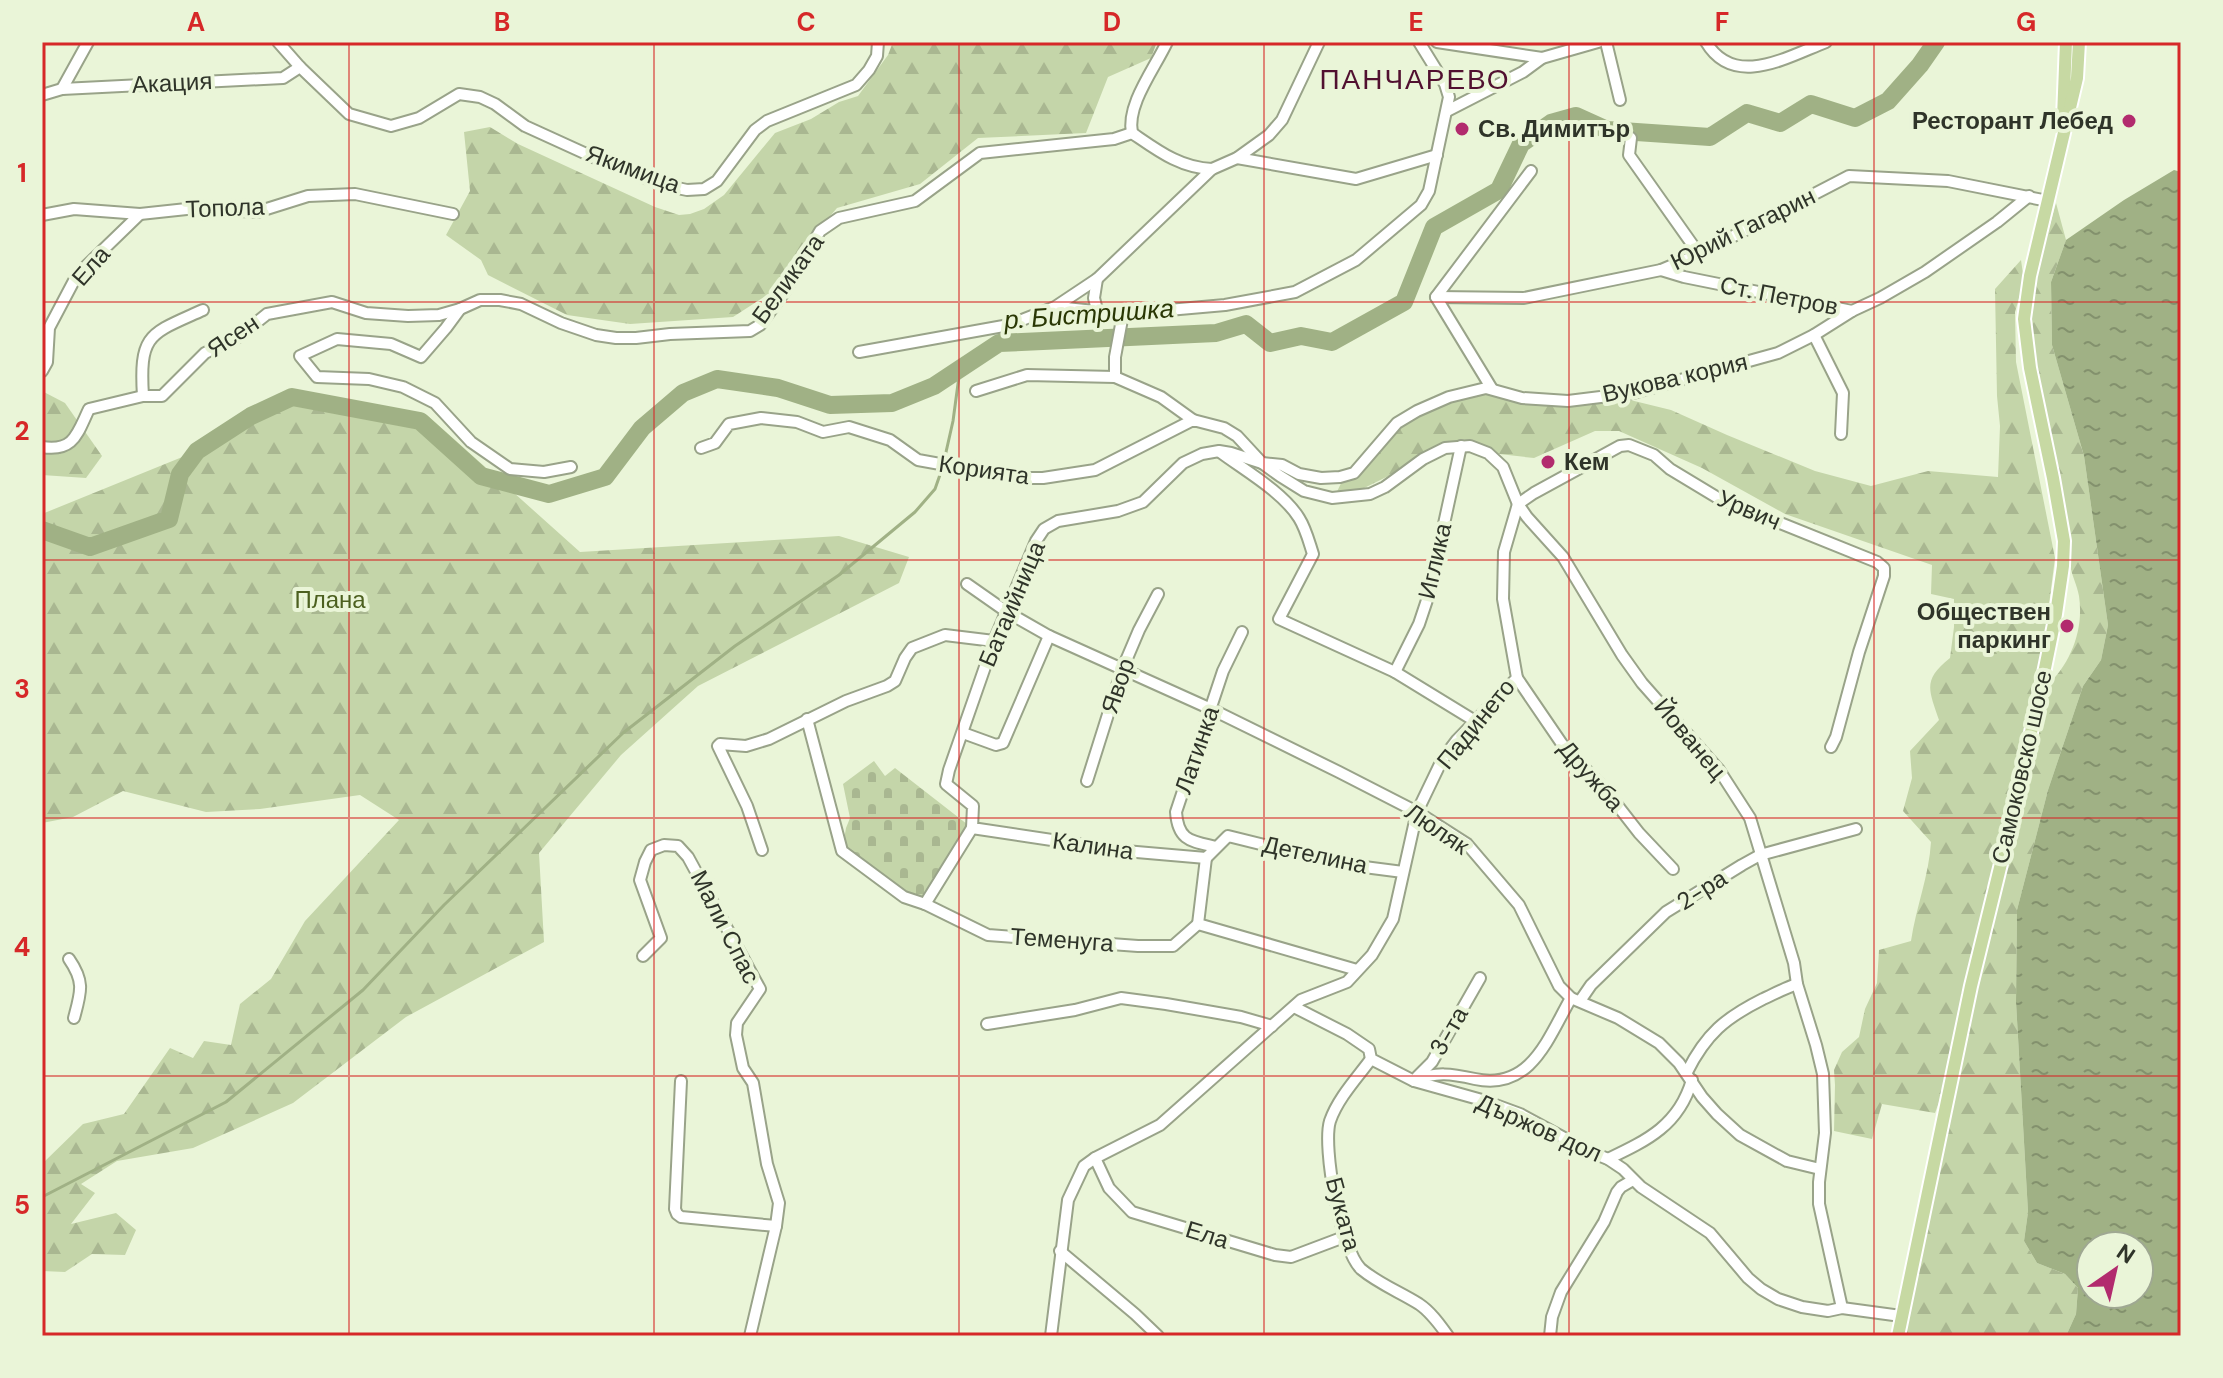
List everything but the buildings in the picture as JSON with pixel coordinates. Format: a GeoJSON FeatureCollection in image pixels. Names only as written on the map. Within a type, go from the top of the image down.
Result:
{"type":"FeatureCollection","features":[{"type":"Feature","properties":{"kind":"main road","name":"Самоковско шосе"},"geometry":{"type":"LineString","coordinates":[[2062,149],[2066,42]]}},
{"type":"Feature","properties":{"kind":"main road","name":"Самоковско шосе"},"geometry":{"type":"LineString","coordinates":[[1898,1336],[1971,986],[2045,669],[2063,566],[2064,541],[2030,368],[2024,319],[2030,276],[2077,78],[2079,42]]}},
{"type":"Feature","properties":{"kind":"street"},"geometry":{"type":"LineString","coordinates":[[62,89],[88,42]]}},
{"type":"Feature","properties":{"kind":"street"},"geometry":{"type":"LineString","coordinates":[[278,42],[300,67]]}},
{"type":"Feature","properties":{"kind":"street","name":"Якимица"},"geometry":{"type":"LineString","coordinates":[[300,67],[349,114],[391,126],[419,118],[459,94],[480,97],[525,126],[593,157],[663,185],[687,190],[704,189],[717,181],[755,130],[767,121],[856,85],[877,56],[878,42]]}},
{"type":"Feature","properties":{"kind":"street"},"geometry":{"type":"LineString","coordinates":[[1167,42],[1134,106],[1130,126],[1132,133],[1168,158],[1194,169],[1212,169]]}},
{"type":"Feature","properties":{"kind":"street"},"geometry":{"type":"LineString","coordinates":[[1055,307],[1123,314],[1185,310],[1263,299],[1295,292],[1356,260],[1421,205],[1429,191],[1449,97],[1445,84],[1419,42]]}},
{"type":"Feature","properties":{"kind":"street"},"geometry":{"type":"LineString","coordinates":[[1437,42],[1542,58]]}},
{"type":"Feature","properties":{"kind":"street"},"geometry":{"type":"LineString","coordinates":[[1447,111],[1523,72],[1542,58],[1598,42]]}},
{"type":"Feature","properties":{"kind":"street"},"geometry":{"type":"LineString","coordinates":[[1606,42],[1620,100]]}},
{"type":"Feature","properties":{"kind":"street"},"geometry":{"type":"LineString","coordinates":[[1706,42],[1719,60],[1737,67],[1765,65],[1826,42]]}},
{"type":"Feature","properties":{"kind":"street"},"geometry":{"type":"LineString","coordinates":[[859,352],[1009,325],[1055,307],[1097,279],[1212,169],[1237,158],[1269,135],[1282,120],[1318,43]]}},
{"type":"Feature","properties":{"kind":"street","name":"Акация"},"geometry":{"type":"LineString","coordinates":[[42,95],[62,89],[283,78],[300,67]]}},
{"type":"Feature","properties":{"kind":"street","name":"Беликата"},"geometry":{"type":"LineString","coordinates":[[460,309],[480,300],[500,300],[521,304],[596,335],[616,338],[750,331],[760,325],[785,291],[820,231],[839,218],[915,201],[980,153],[1114,139],[1132,133]]}},
{"type":"Feature","properties":{"kind":"street"},"geometry":{"type":"LineString","coordinates":[[1631,138],[1629,155],[1699,254]]}},
{"type":"Feature","properties":{"kind":"street"},"geometry":{"type":"LineString","coordinates":[[1237,158],[1356,179],[1437,155]]}},
{"type":"Feature","properties":{"kind":"street"},"geometry":{"type":"LineString","coordinates":[[1492,389],[1436,297],[1531,171]]}},
{"type":"Feature","properties":{"kind":"street","name":"Юрий Гагарин"},"geometry":{"type":"LineString","coordinates":[[1436,297],[1524,298],[1661,270],[1699,254],[1849,176],[1948,181],[2048,201]]}},
{"type":"Feature","properties":{"kind":"street","name":"Топола"},"geometry":{"type":"LineString","coordinates":[[42,215],[74,209],[140,214],[196,208],[257,212],[308,196],[355,194],[453,214]]}},
{"type":"Feature","properties":{"kind":"street","name":"Вукова кория"},"geometry":{"type":"LineString","coordinates":[[1262,463],[1282,465],[1299,474],[1321,478],[1340,477],[1354,473],[1397,423],[1449,397],[1486,388],[1522,398],[1568,401],[1633,393],[1778,353],[1925,272],[2029,196]]}},
{"type":"Feature","properties":{"kind":"street","name":"Ела"},"geometry":{"type":"LineString","coordinates":[[42,371],[47,362],[49,328],[77,275],[140,214]]}},
{"type":"Feature","properties":{"kind":"street","name":"Ст. Петров"},"geometry":{"type":"LineString","coordinates":[[1661,270],[1852,311]]}},
{"type":"Feature","properties":{"kind":"street"},"geometry":{"type":"LineString","coordinates":[[1097,279],[1094,298],[1097,310]]}},
{"type":"Feature","properties":{"kind":"street","name":"Ясен"},"geometry":{"type":"LineString","coordinates":[[42,447],[57,450],[74,440],[89,409],[143,396],[162,396],[205,353],[238,337],[267,314],[332,302],[366,313],[408,316],[439,315],[460,309]]}},
{"type":"Feature","properties":{"kind":"street"},"geometry":{"type":"LineString","coordinates":[[460,309],[421,357],[391,344],[337,339],[300,356],[317,377],[369,379],[403,387],[435,403],[471,442],[510,469],[544,472],[571,467]]}},
{"type":"Feature","properties":{"kind":"street"},"geometry":{"type":"LineString","coordinates":[[143,396],[144,351],[150,338],[160,330],[203,310]]}},
{"type":"Feature","properties":{"kind":"street"},"geometry":{"type":"LineString","coordinates":[[1115,377],[1115,357],[1123,314]]}},
{"type":"Feature","properties":{"kind":"street"},"geometry":{"type":"LineString","coordinates":[[1814,335],[1843,393],[1841,434]]}},
{"type":"Feature","properties":{"kind":"street"},"geometry":{"type":"LineString","coordinates":[[976,391],[1027,375],[1115,377],[1161,397],[1193,420],[1224,428],[1237,436],[1262,463],[1304,491],[1332,498],[1370,494],[1385,487],[1423,459],[1445,448],[1461,446]]}},
{"type":"Feature","properties":{"kind":"street","name":"Корията"},"geometry":{"type":"LineString","coordinates":[[701,448],[715,443],[729,424],[761,418],[797,422],[823,432],[849,427],[890,440],[918,460],[1018,478],[1043,478],[1095,470],[1193,420]]}},
{"type":"Feature","properties":{"kind":"street","name":"Урвич"},"geometry":{"type":"LineString","coordinates":[[1518,504],[1620,446],[1629,445],[1654,455],[1670,469],[1718,498],[1877,562],[1884,568],[1884,576],[1831,747]]}},
{"type":"Feature","properties":{"kind":"street","name":"Йованец"},"geometry":{"type":"LineString","coordinates":[[1461,446],[1488,453],[1503,467],[1518,504],[1563,557],[1622,655],[1642,683],[1719,770],[1750,818],[1794,963],[1797,984],[1823,1074],[1825,1133],[1819,1204],[1842,1308]]}},
{"type":"Feature","properties":{"kind":"street","name":"Иглика"},"geometry":{"type":"LineString","coordinates":[[1395,672],[1419,624],[1428,597],[1461,446]]}},
{"type":"Feature","properties":{"kind":"street"},"geometry":{"type":"LineString","coordinates":[[1219,451],[1262,463]]}},
{"type":"Feature","properties":{"kind":"street"},"geometry":{"type":"LineString","coordinates":[[1219,451],[1286,502],[1305,528],[1313,554],[1279,619],[1395,672],[1475,721]]}},
{"type":"Feature","properties":{"kind":"street","name":"Батаийница"},"geometry":{"type":"LineString","coordinates":[[972,828],[973,806],[946,784],[994,641],[1036,541],[1044,529],[1058,521],[1118,511],[1143,502],[1183,463],[1202,454],[1219,451]]}},
{"type":"Feature","properties":{"kind":"street","name":"Падинето"},"geometry":{"type":"LineString","coordinates":[[1095,1158],[1160,1125],[1301,1000],[1347,982],[1372,955],[1393,919],[1417,812],[1442,760],[1457,740],[1517,678],[1503,599],[1504,552],[1518,504]]}},
{"type":"Feature","properties":{"kind":"street","name":"Люляк"},"geometry":{"type":"LineString","coordinates":[[967,584],[1049,636],[1211,709],[1417,812],[1467,844],[1519,905],[1559,986],[1576,1000]]}},
{"type":"Feature","properties":{"kind":"street","name":"Явор"},"geometry":{"type":"LineString","coordinates":[[1087,781],[1122,670],[1158,594]]}},
{"type":"Feature","properties":{"kind":"street","name":"Латинка"},"geometry":{"type":"LineString","coordinates":[[1216,847],[1184,836],[1177,826],[1176,812],[1223,671],[1242,632]]}},
{"type":"Feature","properties":{"kind":"street"},"geometry":{"type":"LineString","coordinates":[[762,850],[747,806],[718,746],[720,744],[746,746],[769,739],[895,681],[912,648],[945,635],[994,641]]}},
{"type":"Feature","properties":{"kind":"street"},"geometry":{"type":"LineString","coordinates":[[963,733],[996,745],[1003,743],[1049,636]]}},
{"type":"Feature","properties":{"kind":"street","name":"Дружба"},"geometry":{"type":"LineString","coordinates":[[1517,678],[1562,744],[1673,869]]}},
{"type":"Feature","properties":{"kind":"street","name":"Теменуга"},"geometry":{"type":"LineString","coordinates":[[807,719],[842,851],[904,897],[988,935],[1173,946],[1198,924]]}},
{"type":"Feature","properties":{"kind":"street"},"geometry":{"type":"LineString","coordinates":[[925,904],[972,828]]}},
{"type":"Feature","properties":{"kind":"street","name":"Калина"},"geometry":{"type":"LineString","coordinates":[[972,828],[1125,851],[1206,858]]}},
{"type":"Feature","properties":{"kind":"street","name":"2-ра"},"geometry":{"type":"LineString","coordinates":[[1414,1081],[1439,1073],[1499,1081],[1525,1071],[1576,1000],[1666,912],[1760,855],[1856,829]]}},
{"type":"Feature","properties":{"kind":"street","name":"Детелина"},"geometry":{"type":"LineString","coordinates":[[1216,847],[1228,836],[1341,864],[1403,872]]}},
{"type":"Feature","properties":{"kind":"street","name":"Мали Спас"},"geometry":{"type":"LineString","coordinates":[[643,956],[661,938],[640,880],[645,862],[651,850],[664,845],[678,846],[688,857],[760,989],[737,1023],[736,1035],[743,1068],[753,1083],[767,1164],[779,1203],[750,1336]]}},
{"type":"Feature","properties":{"kind":"street"},"geometry":{"type":"LineString","coordinates":[[1216,847],[1206,858],[1198,924],[1357,970]]}},
{"type":"Feature","properties":{"kind":"street"},"geometry":{"type":"LineString","coordinates":[[69,959],[77,970],[81,984],[74,1018]]}},
{"type":"Feature","properties":{"kind":"street","name":"3-та"},"geometry":{"type":"LineString","coordinates":[[1414,1081],[1432,1062],[1480,978]]}},
{"type":"Feature","properties":{"kind":"street"},"geometry":{"type":"LineString","coordinates":[[1608,1159],[1641,1143],[1668,1124],[1684,1101],[1689,1076],[1708,1038],[1724,1022],[1797,984]]}},
{"type":"Feature","properties":{"kind":"street"},"geometry":{"type":"LineString","coordinates":[[987,1024],[1075,1010],[1121,998],[1211,1012],[1272,1026]]}},
{"type":"Feature","properties":{"kind":"street"},"geometry":{"type":"LineString","coordinates":[[1576,1000],[1605,1011],[1646,1034],[1671,1054],[1702,1097],[1740,1135],[1787,1161],[1820,1169]]}},
{"type":"Feature","properties":{"kind":"street","name":"Държов дол"},"geometry":{"type":"LineString","coordinates":[[1294,1007],[1347,1034],[1369,1049],[1371,1059],[1414,1081],[1520,1114],[1608,1159],[1710,1233],[1748,1278],[1778,1299],[1828,1311],[1842,1308],[1901,1316]]}},
{"type":"Feature","properties":{"kind":"street","name":"Буката"},"geometry":{"type":"LineString","coordinates":[[1371,1059],[1342,1098],[1330,1120],[1327,1134],[1344,1237],[1350,1255],[1360,1268],[1421,1305],[1448,1336]]}},
{"type":"Feature","properties":{"kind":"street"},"geometry":{"type":"LineString","coordinates":[[681,1081],[677,1214],[681,1217],[776,1226]]}},
{"type":"Feature","properties":{"kind":"street"},"geometry":{"type":"LineString","coordinates":[[1051,1336],[1068,1200],[1084,1166],[1095,1158]]}},
{"type":"Feature","properties":{"kind":"street","name":"Ела"},"geometry":{"type":"LineString","coordinates":[[1095,1158],[1109,1188],[1132,1212],[1275,1255],[1291,1257],[1344,1237]]}},
{"type":"Feature","properties":{"kind":"street"},"geometry":{"type":"LineString","coordinates":[[1550,1336],[1552,1317],[1561,1292],[1604,1222],[1617,1192],[1633,1180]]}},
{"type":"Feature","properties":{"kind":"street"},"geometry":{"type":"LineString","coordinates":[[1060,1251],[1158,1336]]}},
{"type":"Feature","properties":{"kind":"green space"},"geometry":{"type":"Polygon","coordinates":[[[893,42],[1157,42],[1151,58],[1108,77],[1086,133],[978,138],[920,184],[837,208],[802,249],[778,288],[733,317],[630,324],[567,315],[488,275],[481,260],[446,235],[470,191],[464,132],[490,127],[518,144],[655,207],[679,215],[690,214],[704,209],[724,195],[775,133],[858,96],[888,55],[893,42]]]}},
{"type":"Feature","properties":{"kind":"green space"},"geometry":{"type":"Polygon","coordinates":[[[2056,203],[2066,240],[2051,282],[2052,345],[2084,456],[2108,625],[2101,660],[2083,686],[2048,790],[2017,910],[2016,1002],[2028,1212],[2024,1241],[2037,1263],[2065,1274],[2075,1285],[2076,1314],[2066,1336],[1906,1336],[1987,945],[2046,687],[2069,657],[2079,621],[2079,596],[2069,562],[2068,540],[2031,340],[2036,275],[2056,203]]]}},
{"type":"Feature","properties":{"kind":"green space"},"geometry":{"type":"Polygon","coordinates":[[[2021,260],[2024,281],[2015,312],[2016,362],[2055,558],[2044,644],[1943,1091],[1935,1113],[1882,1104],[1872,1139],[1834,1131],[1834,1070],[1842,1052],[1859,1037],[1865,1009],[1877,983],[1879,950],[1911,941],[1928,867],[1931,842],[1903,811],[1912,778],[1910,751],[1939,720],[1930,686],[1935,673],[1950,658],[1954,627],[1954,599],[1931,594],[1932,565],[1785,514],[1702,468],[1619,431],[1595,431],[1534,458],[1445,448],[1350,495],[1335,496],[1343,479],[1399,424],[1418,413],[1486,388],[1524,399],[1622,398],[1671,410],[1815,471],[1871,486],[1928,471],[1998,477],[2000,426],[1995,289],[2021,260]]]}},
{"type":"Feature","properties":{"kind":"green space"},"geometry":{"type":"Polygon","coordinates":[[[42,391],[65,403],[102,456],[86,478],[42,475],[42,391]]]}},
{"type":"Feature","properties":{"kind":"green space","name":"Плана"},"geometry":{"type":"Polygon","coordinates":[[[292,397],[427,415],[580,552],[839,536],[909,557],[899,583],[698,686],[621,755],[539,853],[544,942],[406,1017],[293,1103],[193,1148],[117,1161],[81,1184],[95,1193],[71,1224],[116,1213],[136,1230],[125,1255],[92,1254],[65,1272],[42,1271],[42,1164],[83,1124],[124,1114],[170,1048],[193,1058],[204,1041],[231,1045],[240,1004],[271,979],[305,921],[399,820],[360,795],[260,809],[206,812],[123,791],[73,817],[42,823],[42,514],[197,451],[251,416],[292,397]]]}},
{"type":"Feature","properties":{"kind":"green space"},"geometry":{"type":"Polygon","coordinates":[[[874,761],[885,776],[895,768],[972,828],[925,904],[904,897],[842,851],[850,818],[843,784],[874,761]]]}},
{"type":"Feature","properties":{"kind":"water"},"geometry":{"type":"Polygon","coordinates":[[[2174,170],[2181,172],[2181,1336],[2066,1336],[2076,1310],[2155,1310],[2155,1230],[2075,1230],[2075,1285],[2065,1274],[2037,1263],[2024,1241],[2028,1212],[2016,1002],[2017,910],[2048,790],[2083,686],[2101,660],[2108,625],[2084,456],[2052,345],[2051,282],[2066,240],[2174,170]]]}},
{"type":"Feature","properties":{"kind":"waterway","name":"р. Бистришка"},"geometry":{"type":"LineString","coordinates":[[42,530],[90,547],[169,519],[180,474],[197,451],[251,416],[292,397],[420,421],[481,476],[549,494],[605,477],[642,428],[683,393],[717,379],[778,388],[830,405],[892,403],[934,386],[999,343],[1216,333],[1246,324],[1270,343],[1301,336],[1332,342],[1404,302],[1434,227],[1499,190],[1521,144],[1551,123],[1576,116],[1607,130],[1710,137],[1747,113],[1780,123],[1811,104],[1855,118],[1888,101],[1936,42]]}},
{"type":"Feature","properties":{"kind":"waterway"},"geometry":{"type":"LineString","coordinates":[[944,461],[960,369]]}},
{"type":"Feature","properties":{"kind":"waterway"},"geometry":{"type":"LineString","coordinates":[[42,1197],[226,1102],[363,990],[444,905],[623,733],[735,646],[839,575],[915,512],[935,489],[942,469]]}},
{"type":"Feature","properties":{"kind":"place","name":"Ресторант Лебед"},"geometry":{"type":"Point","coordinates":[2129,121]}},
{"type":"Feature","properties":{"kind":"place","name":"Св. Димитър"},"geometry":{"type":"Point","coordinates":[1462,129]}},
{"type":"Feature","properties":{"kind":"place","name":"Кем"},"geometry":{"type":"Point","coordinates":[1548,462]}},
{"type":"Feature","properties":{"kind":"place","name":"Обществен паркинг"},"geometry":{"type":"Point","coordinates":[2067,626]}},
{"type":"Feature","properties":{"kind":"district","name":"ПАНЧАРЕВО"},"geometry":{"type":"Point","coordinates":[1415,79]}}]}
